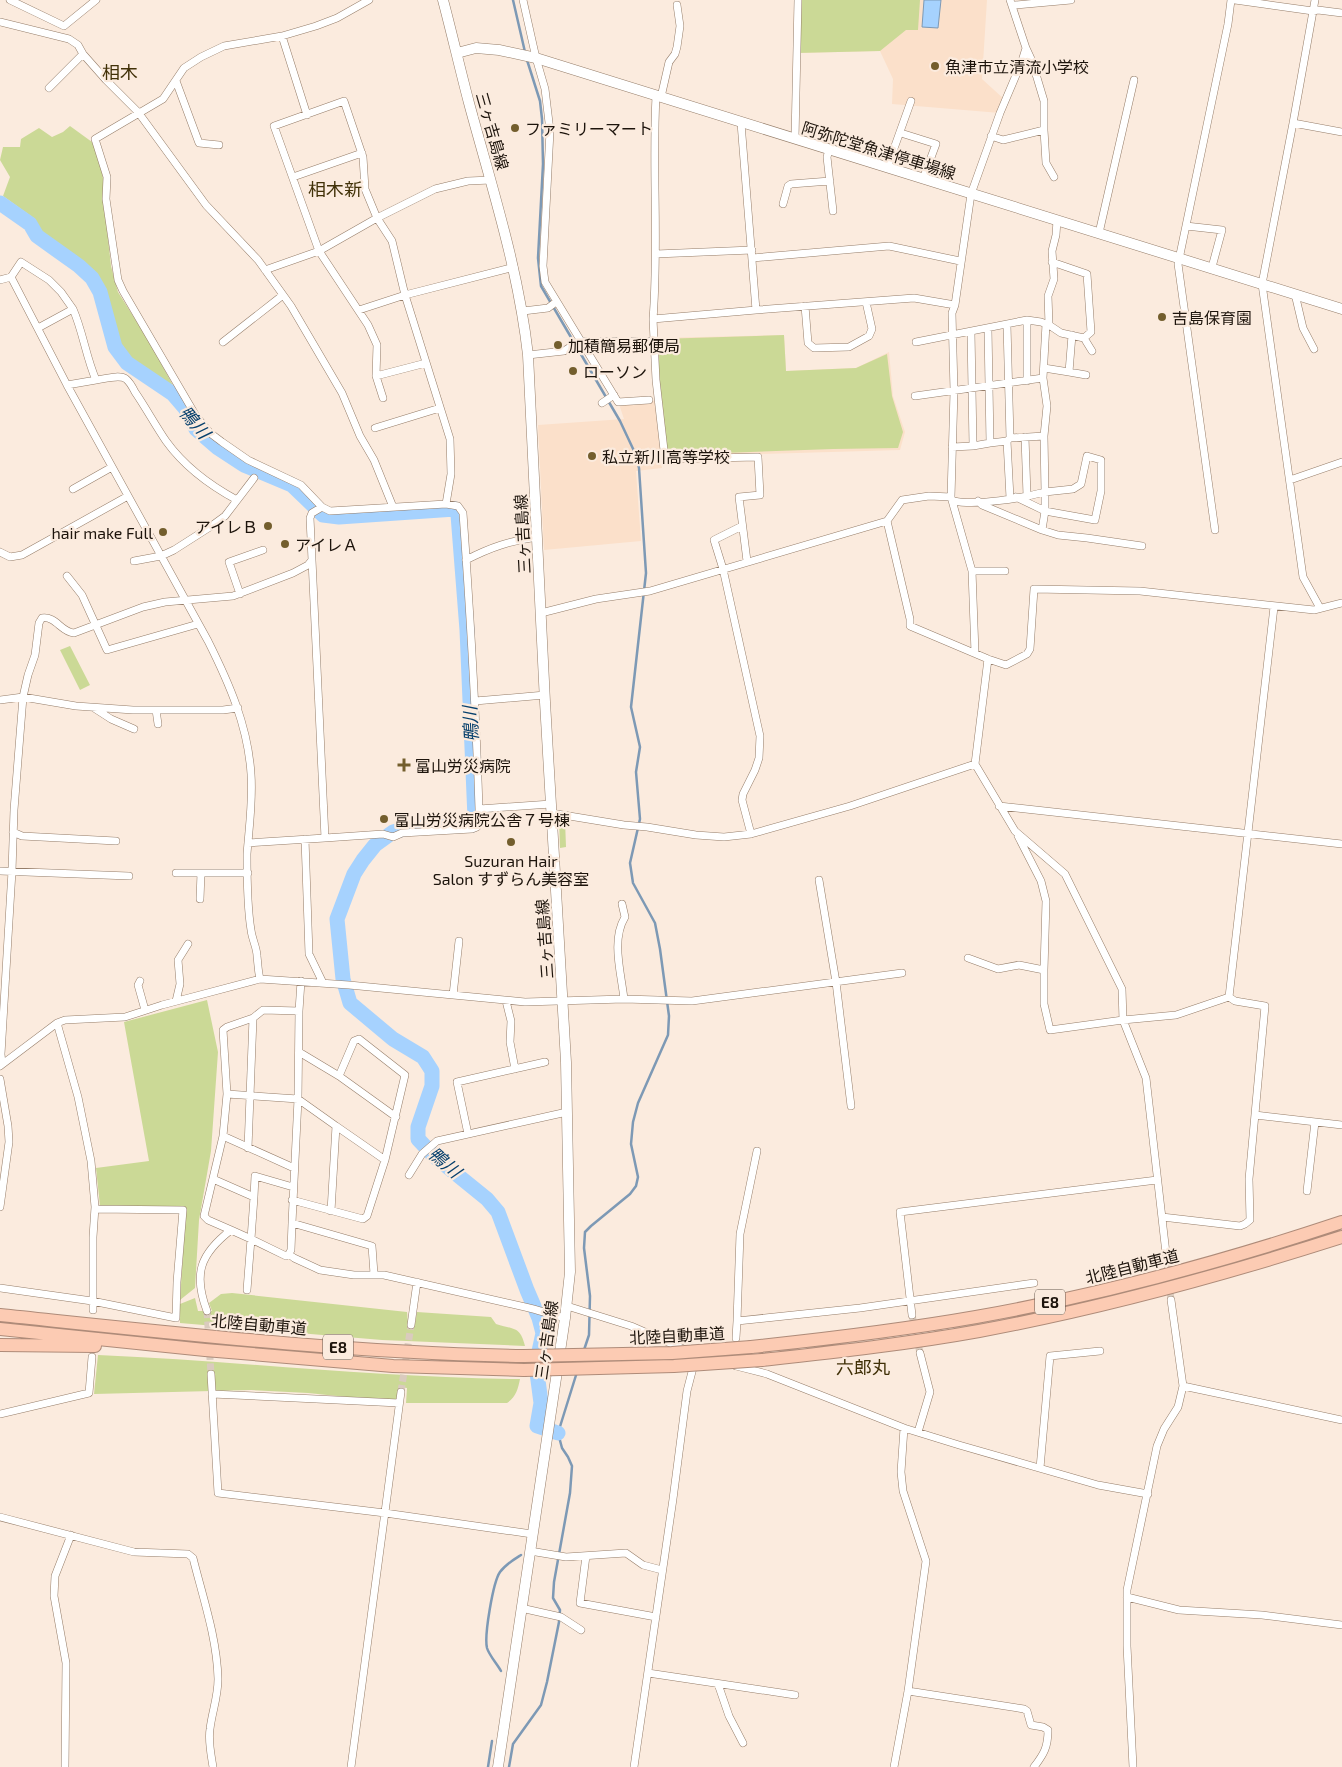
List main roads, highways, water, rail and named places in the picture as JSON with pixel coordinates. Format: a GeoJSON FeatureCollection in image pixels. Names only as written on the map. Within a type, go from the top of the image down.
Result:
{"type":"FeatureCollection","features":[{"type":"Feature","properties":{"kind":"highway","name":"北陸自動車道"},"geometry":{"type":"LineString","coordinates":[[0,1315],[152,1331],[379,1351],[524,1356],[672,1353],[752,1347],[906,1329],[1049,1302],[1120,1287],[1191,1268],[1264,1248],[1342,1222]]}},
{"type":"Feature","properties":{"kind":"highway","name":"北陸自動車道"},"geometry":{"type":"LineString","coordinates":[[0,1329],[205,1350],[393,1366],[524,1370],[674,1366],[762,1360],[907,1342],[978,1331],[1052,1316],[1192,1283],[1342,1237]]}},
{"type":"Feature","properties":{"kind":"highway"},"geometry":{"type":"LineString","coordinates":[[0,1309],[152,1331]]}},
{"type":"Feature","properties":{"kind":"highway"},"geometry":{"type":"LineString","coordinates":[[0,1344],[205,1350]]}},
{"type":"Feature","properties":{"kind":"main road"},"geometry":{"type":"LineString","coordinates":[[443,0],[457,52]]}},
{"type":"Feature","properties":{"kind":"main road","name":"阿弥陀堂魚津停車場線"},"geometry":{"type":"LineString","coordinates":[[457,52],[476,48],[499,50],[536,58],[1342,309]]}},
{"type":"Feature","properties":{"kind":"main road","name":"三ヶ吉島線"},"geometry":{"type":"LineString","coordinates":[[457,52],[514,267],[523,312],[528,355],[540,613],[566,1062],[570,1272],[567,1306],[498,1767]]}},
{"type":"Feature","properties":{"kind":"water"},"geometry":{"type":"Polygon","coordinates":[[[924,0],[941,0],[938,28],[922,27],[924,0]]]}},
{"type":"Feature","properties":{"kind":"waterway"},"geometry":{"type":"LineString","coordinates":[[513,0],[525,52]]}},
{"type":"Feature","properties":{"kind":"waterway"},"geometry":{"type":"LineString","coordinates":[[527,60],[540,101],[542,119],[543,164],[538,258],[541,286],[620,421],[635,453],[639,468],[646,573],[631,707],[640,747],[636,772],[640,819],[630,863],[633,883],[655,923],[669,1016],[668,1035],[638,1103],[633,1122],[631,1144],[638,1177],[636,1186],[630,1194],[585,1232],[584,1248],[590,1296],[589,1335],[584,1350]]}},
{"type":"Feature","properties":{"kind":"waterway","name":"鴨川"},"geometry":{"type":"LineString","coordinates":[[0,203],[30,224],[37,236],[79,266],[92,278],[100,292],[115,347],[127,363],[173,394],[185,408],[196,429],[218,448],[244,465],[292,485],[323,515],[339,517],[455,509],[458,515],[467,630],[475,818],[472,825],[408,828],[393,832],[375,845],[354,874],[337,919],[343,979],[350,1003],[393,1039],[423,1057],[432,1071],[432,1086],[418,1127],[418,1139],[434,1156],[487,1199],[498,1212],[543,1333],[536,1365],[541,1403],[537,1426],[558,1433]]}},
{"type":"Feature","properties":{"kind":"waterway"},"geometry":{"type":"LineString","coordinates":[[509,1767],[513,1744],[541,1705],[559,1622],[560,1610],[553,1598],[554,1582],[570,1493],[572,1466],[562,1448],[558,1433],[577,1372]]}},
{"type":"Feature","properties":{"kind":"waterway"},"geometry":{"type":"LineString","coordinates":[[501,1671],[487,1648],[490,1609],[500,1572],[507,1564],[521,1555]]}},
{"type":"Feature","properties":{"kind":"waterway"},"geometry":{"type":"LineString","coordinates":[[488,1767],[492,1741]]}},
{"type":"Feature","properties":{"kind":"tunnel"},"geometry":{"type":"LineString","coordinates":[[1167,1262],[1171,1300]]}},
{"type":"Feature","properties":{"kind":"tunnel"},"geometry":{"type":"LineString","coordinates":[[207,1311],[211,1374]]}},
{"type":"Feature","properties":{"kind":"tunnel"},"geometry":{"type":"LineString","coordinates":[[912,1315],[920,1353]]}},
{"type":"Feature","properties":{"kind":"tunnel"},"geometry":{"type":"LineString","coordinates":[[401,1392],[411,1325]]}},
{"type":"Feature","properties":{"kind":"place","name":"魚津市立清流小学校"},"geometry":{"type":"Point","coordinates":[935,66]}},
{"type":"Feature","properties":{"kind":"place","name":"ファミリーマート"},"geometry":{"type":"Point","coordinates":[515,128]}},
{"type":"Feature","properties":{"kind":"place","name":"吉島保育園"},"geometry":{"type":"Point","coordinates":[1162,317]}},
{"type":"Feature","properties":{"kind":"place","name":"加積簡易郵便局"},"geometry":{"type":"Point","coordinates":[558,345]}},
{"type":"Feature","properties":{"kind":"place","name":"ローソン"},"geometry":{"type":"Point","coordinates":[573,371]}},
{"type":"Feature","properties":{"kind":"place","name":"私立新川高等学校"},"geometry":{"type":"Point","coordinates":[592,456]}},
{"type":"Feature","properties":{"kind":"place","name":"アイレＢ"},"geometry":{"type":"Point","coordinates":[268,526]}},
{"type":"Feature","properties":{"kind":"place","name":"hair make Full"},"geometry":{"type":"Point","coordinates":[163,532]}},
{"type":"Feature","properties":{"kind":"place","name":"アイレＡ"},"geometry":{"type":"Point","coordinates":[285,544]}},
{"type":"Feature","properties":{"kind":"place","name":"富山労災病院"},"geometry":{"type":"Point","coordinates":[404,765]}},
{"type":"Feature","properties":{"kind":"place","name":"富山労災病院公舎７号棟"},"geometry":{"type":"Point","coordinates":[384,819]}},
{"type":"Feature","properties":{"kind":"place","name":"Suzuran Hair Salon すずらん美容室"},"geometry":{"type":"Point","coordinates":[511,842]}},
{"type":"Feature","properties":{"kind":"district","name":"相木"},"geometry":{"type":"Point","coordinates":[120,72]}},
{"type":"Feature","properties":{"kind":"district","name":"相木新"},"geometry":{"type":"Point","coordinates":[335,189]}},
{"type":"Feature","properties":{"kind":"district","name":"六郎丸"},"geometry":{"type":"Point","coordinates":[863,1367]}}]}
